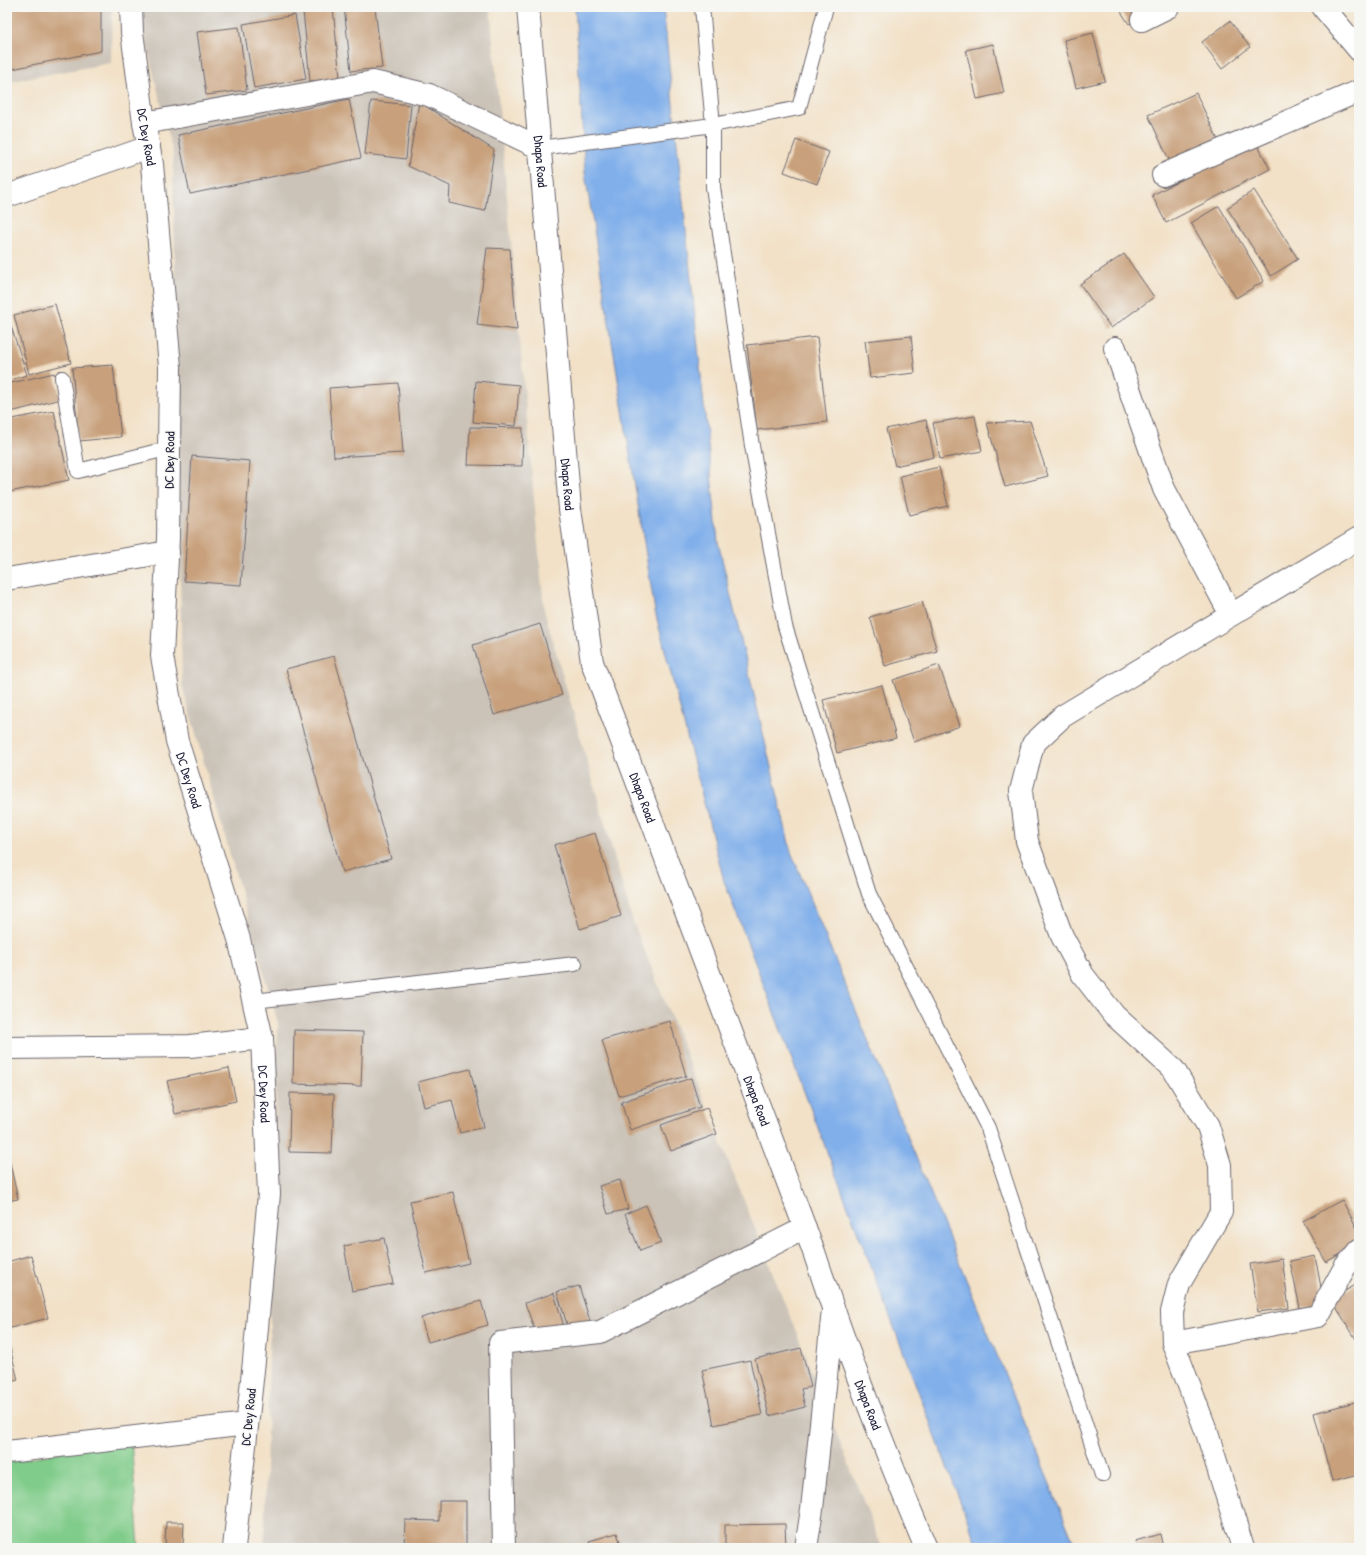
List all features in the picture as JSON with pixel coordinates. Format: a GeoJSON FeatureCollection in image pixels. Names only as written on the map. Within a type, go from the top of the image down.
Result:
{"type":"FeatureCollection","features":[{"type":"Feature","properties":{"kind":"street","name":"DC Dey Road"},"geometry":{"type":"LineString","coordinates":[[131,7],[132,32],[144,123],[152,164],[170,367],[168,552],[162,656],[176,741],[239,939],[262,1038],[269,1194],[234,1548]]}},
{"type":"Feature","properties":{"kind":"street","name":"Dhapa Road"},"geometry":{"type":"LineString","coordinates":[[528,7],[570,509],[592,662],[805,1228],[833,1310],[890,1463],[926,1548]]}},
{"type":"Feature","properties":{"kind":"street"},"geometry":{"type":"LineString","coordinates":[[1142,20],[1168,7]]}},
{"type":"Feature","properties":{"kind":"street"},"geometry":{"type":"LineString","coordinates":[[1323,7],[1359,50]]}},
{"type":"Feature","properties":{"kind":"street"},"geometry":{"type":"LineString","coordinates":[[144,123],[373,82],[429,95],[540,148]]}},
{"type":"Feature","properties":{"kind":"street"},"geometry":{"type":"LineString","coordinates":[[1163,175],[1359,91]]}},
{"type":"Feature","properties":{"kind":"street"},"geometry":{"type":"LineString","coordinates":[[7,196],[149,147]]}},
{"type":"Feature","properties":{"kind":"street"},"geometry":{"type":"LineString","coordinates":[[1115,348],[1164,489],[1231,615]]}},
{"type":"Feature","properties":{"kind":"street"},"geometry":{"type":"LineString","coordinates":[[1243,1548],[1207,1433],[1173,1343],[1172,1312],[1179,1284],[1221,1212],[1220,1165],[1208,1126],[1174,1070],[1114,1015],[1083,975],[1062,936],[1027,841],[1021,791],[1033,744],[1063,716],[1359,538]]}},
{"type":"Feature","properties":{"kind":"street"},"geometry":{"type":"LineString","coordinates":[[7,578],[168,552]]}},
{"type":"Feature","properties":{"kind":"street"},"geometry":{"type":"LineString","coordinates":[[7,1048],[190,1046],[262,1038]]}},
{"type":"Feature","properties":{"kind":"street"},"geometry":{"type":"LineString","coordinates":[[504,1548],[500,1343],[600,1332],[805,1228]]}},
{"type":"Feature","properties":{"kind":"street"},"geometry":{"type":"LineString","coordinates":[[1173,1343],[1318,1316],[1345,1266],[1359,1250]]}},
{"type":"Feature","properties":{"kind":"street"},"geometry":{"type":"LineString","coordinates":[[806,1548],[813,1502],[833,1310]]}},
{"type":"Feature","properties":{"kind":"street"},"geometry":{"type":"LineString","coordinates":[[7,1452],[247,1424]]}},
{"type":"Feature","properties":{"kind":"lane"},"geometry":{"type":"LineString","coordinates":[[702,7],[713,125],[712,187],[752,446],[785,626],[868,894],[988,1128],[1102,1475]]}},
{"type":"Feature","properties":{"kind":"lane"},"geometry":{"type":"LineString","coordinates":[[540,148],[713,125],[799,108],[826,7]]}},
{"type":"Feature","properties":{"kind":"lane"},"geometry":{"type":"LineString","coordinates":[[62,378],[78,471],[170,448]]}},
{"type":"Feature","properties":{"kind":"lane"},"geometry":{"type":"LineString","coordinates":[[254,1001],[575,964]]}},
{"type":"Feature","properties":{"kind":"shaded area"},"geometry":{"type":"Polygon","coordinates":[[[7,7],[112,7],[111,63],[7,82],[7,7]]]}},
{"type":"Feature","properties":{"kind":"shaded area"},"geometry":{"type":"Polygon","coordinates":[[[140,7],[490,7],[544,610],[632,919],[882,1548],[264,1548],[278,1023],[182,685],[173,153],[140,18],[140,7]]]}},
{"type":"Feature","properties":{"kind":"green space"},"geometry":{"type":"Polygon","coordinates":[[[131,1439],[139,1548],[7,1548],[7,1462],[131,1439]]]}},
{"type":"Feature","properties":{"kind":"water"},"geometry":{"type":"Polygon","coordinates":[[[575,7],[663,7],[718,542],[791,852],[1076,1548],[978,1548],[724,881],[655,611],[585,173],[575,7]]]}},
{"type":"Feature","properties":{"kind":"building"},"geometry":{"type":"Polygon","coordinates":[[[7,7],[101,7],[101,51],[7,70],[7,7]]]}},
{"type":"Feature","properties":{"kind":"building"},"geometry":{"type":"Polygon","coordinates":[[[344,7],[375,7],[382,68],[351,71],[344,7]]]}},
{"type":"Feature","properties":{"kind":"building"},"geometry":{"type":"Polygon","coordinates":[[[1118,7],[1156,7],[1129,24],[1118,7]]]}},
{"type":"Feature","properties":{"kind":"building"},"geometry":{"type":"Polygon","coordinates":[[[333,8],[340,78],[310,81],[303,11],[333,8]]]}},
{"type":"Feature","properties":{"kind":"building"},"geometry":{"type":"Polygon","coordinates":[[[295,15],[306,79],[254,88],[243,24],[295,15]]]}},
{"type":"Feature","properties":{"kind":"building"},"geometry":{"type":"Polygon","coordinates":[[[1230,21],[1250,47],[1222,69],[1202,42],[1230,21]]]}},
{"type":"Feature","properties":{"kind":"building"},"geometry":{"type":"Polygon","coordinates":[[[239,27],[247,90],[206,95],[197,32],[239,27]]]}},
{"type":"Feature","properties":{"kind":"building"},"geometry":{"type":"Polygon","coordinates":[[[1093,33],[1105,81],[1076,88],[1064,40],[1093,33]]]}},
{"type":"Feature","properties":{"kind":"building"},"geometry":{"type":"Polygon","coordinates":[[[993,44],[1004,93],[977,99],[966,50],[993,44]]]}},
{"type":"Feature","properties":{"kind":"building"},"geometry":{"type":"Polygon","coordinates":[[[1196,93],[1218,140],[1170,162],[1148,115],[1196,93]]]}},
{"type":"Feature","properties":{"kind":"building"},"geometry":{"type":"Polygon","coordinates":[[[349,99],[361,158],[190,194],[178,135],[349,99]]]}},
{"type":"Feature","properties":{"kind":"building"},"geometry":{"type":"Polygon","coordinates":[[[371,101],[411,105],[406,159],[365,154],[371,101]]]}},
{"type":"Feature","properties":{"kind":"building"},"geometry":{"type":"Polygon","coordinates":[[[419,102],[494,150],[485,211],[449,203],[450,186],[408,166],[419,102]]]}},
{"type":"Feature","properties":{"kind":"building"},"geometry":{"type":"Polygon","coordinates":[[[796,140],[829,152],[817,184],[784,172],[796,140]]]}},
{"type":"Feature","properties":{"kind":"building"},"geometry":{"type":"Polygon","coordinates":[[[1256,142],[1270,169],[1166,223],[1152,195],[1256,142]]]}},
{"type":"Feature","properties":{"kind":"building"},"geometry":{"type":"Polygon","coordinates":[[[1254,190],[1298,259],[1271,276],[1227,208],[1254,190]]]}},
{"type":"Feature","properties":{"kind":"building"},"geometry":{"type":"Polygon","coordinates":[[[1219,206],[1264,281],[1236,298],[1191,223],[1219,206]]]}},
{"type":"Feature","properties":{"kind":"building"},"geometry":{"type":"Polygon","coordinates":[[[487,248],[510,249],[517,330],[477,325],[487,248]]]}},
{"type":"Feature","properties":{"kind":"building"},"geometry":{"type":"Polygon","coordinates":[[[1124,254],[1154,297],[1111,328],[1080,284],[1124,254]]]}},
{"type":"Feature","properties":{"kind":"building"},"geometry":{"type":"Polygon","coordinates":[[[55,304],[71,363],[29,374],[14,315],[55,304]]]}},
{"type":"Feature","properties":{"kind":"building"},"geometry":{"type":"Polygon","coordinates":[[[7,314],[27,375],[7,381],[7,314]]]}},
{"type":"Feature","properties":{"kind":"building"},"geometry":{"type":"Polygon","coordinates":[[[911,336],[915,373],[870,378],[865,341],[911,336]]]}},
{"type":"Feature","properties":{"kind":"building"},"geometry":{"type":"Polygon","coordinates":[[[817,337],[827,422],[757,430],[747,345],[817,337]]]}},
{"type":"Feature","properties":{"kind":"building"},"geometry":{"type":"Polygon","coordinates":[[[113,365],[121,437],[79,441],[72,368],[113,365]]]}},
{"type":"Feature","properties":{"kind":"building"},"geometry":{"type":"Polygon","coordinates":[[[54,373],[61,399],[7,413],[7,384],[54,373]]]}},
{"type":"Feature","properties":{"kind":"building"},"geometry":{"type":"Polygon","coordinates":[[[476,381],[519,385],[516,426],[473,422],[476,381]]]}},
{"type":"Feature","properties":{"kind":"building"},"geometry":{"type":"Polygon","coordinates":[[[398,383],[403,453],[334,457],[329,388],[398,383]]]}},
{"type":"Feature","properties":{"kind":"building"},"geometry":{"type":"Polygon","coordinates":[[[54,411],[69,480],[9,492],[7,484],[7,420],[54,411]]]}},
{"type":"Feature","properties":{"kind":"building"},"geometry":{"type":"Polygon","coordinates":[[[975,416],[982,451],[940,459],[933,423],[975,416]]]}},
{"type":"Feature","properties":{"kind":"building"},"geometry":{"type":"Polygon","coordinates":[[[926,420],[934,457],[895,466],[886,429],[926,420]]]}},
{"type":"Feature","properties":{"kind":"building"},"geometry":{"type":"Polygon","coordinates":[[[1030,421],[1048,476],[1005,487],[987,423],[1030,421]]]}},
{"type":"Feature","properties":{"kind":"building"},"geometry":{"type":"Polygon","coordinates":[[[470,427],[523,428],[522,466],[468,465],[470,427]]]}},
{"type":"Feature","properties":{"kind":"building"},"geometry":{"type":"Polygon","coordinates":[[[192,456],[250,461],[241,585],[184,581],[192,456]]]}},
{"type":"Feature","properties":{"kind":"building"},"geometry":{"type":"Polygon","coordinates":[[[939,467],[948,506],[909,515],[900,476],[939,467]]]}},
{"type":"Feature","properties":{"kind":"building"},"geometry":{"type":"Polygon","coordinates":[[[922,602],[937,651],[885,666],[870,617],[922,602]]]}},
{"type":"Feature","properties":{"kind":"building"},"geometry":{"type":"Polygon","coordinates":[[[540,624],[562,695],[494,715],[473,645],[540,624]]]}},
{"type":"Feature","properties":{"kind":"building"},"geometry":{"type":"Polygon","coordinates":[[[334,656],[391,859],[342,872],[286,669],[334,656]]]}},
{"type":"Feature","properties":{"kind":"building"},"geometry":{"type":"Polygon","coordinates":[[[939,665],[960,726],[914,742],[893,680],[939,665]]]}},
{"type":"Feature","properties":{"kind":"building"},"geometry":{"type":"Polygon","coordinates":[[[882,685],[896,738],[837,753],[823,700],[882,685]]]}},
{"type":"Feature","properties":{"kind":"building"},"geometry":{"type":"Polygon","coordinates":[[[595,833],[621,916],[580,929],[554,845],[595,833]]]}},
{"type":"Feature","properties":{"kind":"building"},"geometry":{"type":"Polygon","coordinates":[[[670,1021],[686,1076],[619,1096],[602,1040],[670,1021]]]}},
{"type":"Feature","properties":{"kind":"building"},"geometry":{"type":"Polygon","coordinates":[[[294,1030],[363,1032],[361,1086],[293,1084],[294,1030]]]}},
{"type":"Feature","properties":{"kind":"building"},"geometry":{"type":"Polygon","coordinates":[[[229,1068],[236,1101],[175,1114],[167,1081],[229,1068]]]}},
{"type":"Feature","properties":{"kind":"building"},"geometry":{"type":"Polygon","coordinates":[[[470,1069],[484,1127],[460,1133],[452,1100],[424,1107],[418,1082],[470,1069]]]}},
{"type":"Feature","properties":{"kind":"building"},"geometry":{"type":"Polygon","coordinates":[[[691,1078],[700,1107],[630,1130],[621,1102],[691,1078]]]}},
{"type":"Feature","properties":{"kind":"building"},"geometry":{"type":"Polygon","coordinates":[[[290,1093],[334,1094],[332,1153],[289,1152],[290,1093]]]}},
{"type":"Feature","properties":{"kind":"building"},"geometry":{"type":"Polygon","coordinates":[[[707,1108],[717,1134],[671,1151],[661,1125],[707,1108]]]}},
{"type":"Feature","properties":{"kind":"building"},"geometry":{"type":"Polygon","coordinates":[[[7,1150],[18,1199],[7,1201],[7,1150]]]}},
{"type":"Feature","properties":{"kind":"building"},"geometry":{"type":"Polygon","coordinates":[[[620,1180],[628,1209],[608,1214],[599,1186],[620,1180]]]}},
{"type":"Feature","properties":{"kind":"building"},"geometry":{"type":"Polygon","coordinates":[[[453,1192],[469,1263],[426,1273],[410,1201],[453,1192]]]}},
{"type":"Feature","properties":{"kind":"building"},"geometry":{"type":"Polygon","coordinates":[[[1342,1200],[1359,1232],[1359,1244],[1326,1262],[1303,1221],[1342,1200]]]}},
{"type":"Feature","properties":{"kind":"building"},"geometry":{"type":"Polygon","coordinates":[[[646,1205],[661,1243],[640,1251],[625,1214],[646,1205]]]}},
{"type":"Feature","properties":{"kind":"building"},"geometry":{"type":"Polygon","coordinates":[[[384,1238],[393,1284],[352,1291],[344,1246],[384,1238]]]}},
{"type":"Feature","properties":{"kind":"building"},"geometry":{"type":"Polygon","coordinates":[[[31,1255],[48,1318],[7,1329],[7,1262],[31,1255]]]}},
{"type":"Feature","properties":{"kind":"building"},"geometry":{"type":"Polygon","coordinates":[[[1315,1256],[1324,1303],[1300,1308],[1290,1261],[1315,1256]]]}},
{"type":"Feature","properties":{"kind":"building"},"geometry":{"type":"Polygon","coordinates":[[[1282,1259],[1289,1308],[1258,1312],[1250,1264],[1282,1259]]]}},
{"type":"Feature","properties":{"kind":"building"},"geometry":{"type":"Polygon","coordinates":[[[1359,1283],[1359,1344],[1331,1299],[1359,1283]]]}},
{"type":"Feature","properties":{"kind":"building"},"geometry":{"type":"Polygon","coordinates":[[[579,1286],[591,1324],[569,1331],[557,1292],[579,1286]]]}},
{"type":"Feature","properties":{"kind":"building"},"geometry":{"type":"Polygon","coordinates":[[[554,1293],[565,1330],[538,1339],[525,1303],[554,1293]]]}},
{"type":"Feature","properties":{"kind":"building"},"geometry":{"type":"Polygon","coordinates":[[[481,1301],[488,1325],[428,1342],[421,1318],[481,1301]]]}},
{"type":"Feature","properties":{"kind":"building"},"geometry":{"type":"Polygon","coordinates":[[[7,1344],[9,1344],[18,1380],[7,1383],[7,1344]]]}},
{"type":"Feature","properties":{"kind":"building"},"geometry":{"type":"Polygon","coordinates":[[[801,1348],[811,1387],[801,1389],[805,1407],[769,1416],[755,1359],[801,1348]]]}},
{"type":"Feature","properties":{"kind":"building"},"geometry":{"type":"Polygon","coordinates":[[[750,1360],[762,1415],[714,1425],[702,1370],[750,1360]]]}},
{"type":"Feature","properties":{"kind":"building"},"geometry":{"type":"Polygon","coordinates":[[[1359,1401],[1359,1474],[1332,1481],[1314,1413],[1359,1401]]]}},
{"type":"Feature","properties":{"kind":"building"},"geometry":{"type":"Polygon","coordinates":[[[439,1501],[466,1501],[466,1548],[404,1548],[405,1520],[439,1521],[439,1501]]]}},
{"type":"Feature","properties":{"kind":"building"},"geometry":{"type":"Polygon","coordinates":[[[166,1522],[184,1522],[183,1548],[165,1548],[166,1522]]]}},
{"type":"Feature","properties":{"kind":"building"},"geometry":{"type":"Polygon","coordinates":[[[785,1524],[786,1548],[725,1548],[725,1525],[785,1524]]]}},
{"type":"Feature","properties":{"kind":"building"},"geometry":{"type":"Polygon","coordinates":[[[617,1533],[622,1548],[591,1548],[589,1541],[617,1533]]]}},
{"type":"Feature","properties":{"kind":"building"},"geometry":{"type":"Polygon","coordinates":[[[1160,1534],[1163,1548],[1137,1548],[1135,1541],[1160,1534]]]}}]}
